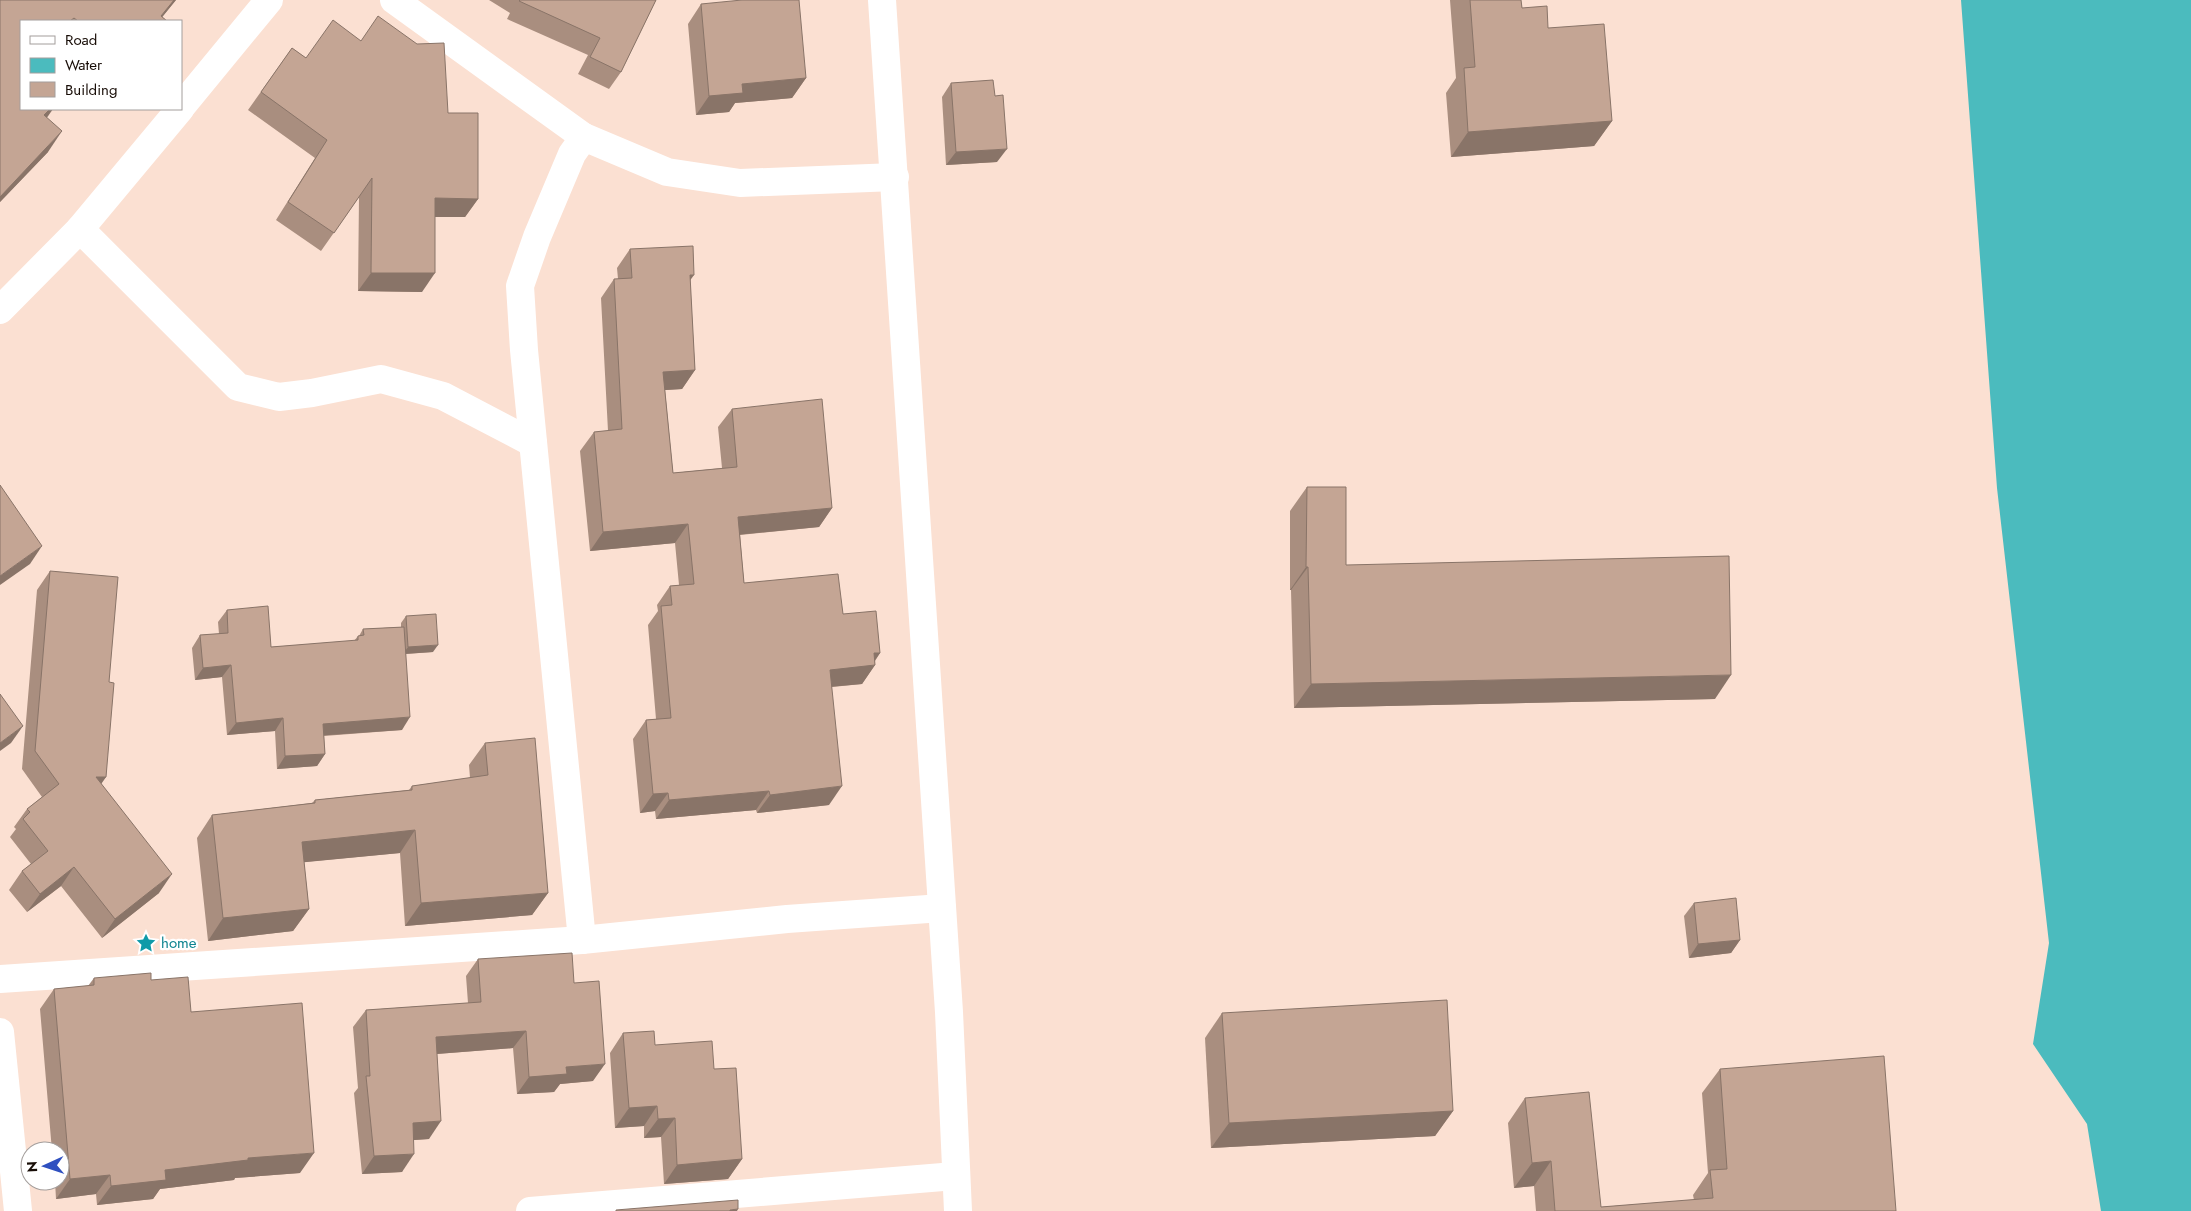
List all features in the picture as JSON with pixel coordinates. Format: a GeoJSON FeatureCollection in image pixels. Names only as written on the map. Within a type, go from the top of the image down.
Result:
{"type":"FeatureCollection","features":[{"type":"Feature","properties":{"kind":"street"},"geometry":{"type":"LineString","coordinates":[[182,107],[270,0]]}},
{"type":"Feature","properties":{"kind":"street"},"geometry":{"type":"LineString","coordinates":[[394,0],[584,137],[667,172],[740,183],[895,177]]}},
{"type":"Feature","properties":{"kind":"street"},"geometry":{"type":"LineString","coordinates":[[882,0],[949,1012],[958,1211]]}},
{"type":"Feature","properties":{"kind":"street"},"geometry":{"type":"LineString","coordinates":[[0,310],[80,229],[179,110]]}},
{"type":"Feature","properties":{"kind":"street"},"geometry":{"type":"LineString","coordinates":[[582,940],[524,350],[520,286],[537,238],[572,154],[584,137]]}},
{"type":"Feature","properties":{"kind":"street"},"geometry":{"type":"LineString","coordinates":[[80,229],[238,386],[279,397],[312,393],[381,379],[443,396],[533,443]]}},
{"type":"Feature","properties":{"kind":"street"},"geometry":{"type":"LineString","coordinates":[[0,979],[582,940],[787,919],[942,908]]}},
{"type":"Feature","properties":{"kind":"street"},"geometry":{"type":"LineString","coordinates":[[0,1032],[18,1211]]}},
{"type":"Feature","properties":{"kind":"street"},"geometry":{"type":"LineString","coordinates":[[530,1211],[955,1176]]}},
{"type":"Feature","properties":{"kind":"water"},"geometry":{"type":"Polygon","coordinates":[[[1961,0],[2191,0],[2191,1211],[2101,1211],[2087,1124],[2033,1044],[2049,943],[1997,488],[1961,0]]]}},
{"type":"Feature","properties":{"kind":"building"},"geometry":{"type":"Polygon","coordinates":[[[0,0],[174,0],[161,16],[166,20],[77,20],[74,18],[71,20],[20,20],[20,110],[49,110],[44,115],[62,131],[0,197],[0,0]]]}},
{"type":"Feature","properties":{"kind":"building"},"geometry":{"type":"Polygon","coordinates":[[[520,0],[656,0],[621,72],[590,57],[600,38],[520,0]]]}},
{"type":"Feature","properties":{"kind":"building"},"geometry":{"type":"Polygon","coordinates":[[[742,0],[799,0],[806,78],[742,84],[743,93],[709,96],[701,4],[742,0]]]}},
{"type":"Feature","properties":{"kind":"building"},"geometry":{"type":"Polygon","coordinates":[[[1470,0],[1521,0],[1522,8],[1547,6],[1548,28],[1604,24],[1612,121],[1468,132],[1464,68],[1475,67],[1470,0]]]}},
{"type":"Feature","properties":{"kind":"building"},"geometry":{"type":"Polygon","coordinates":[[[378,16],[417,44],[444,43],[448,113],[478,113],[478,199],[435,198],[435,273],[371,273],[372,178],[334,233],[288,202],[327,140],[261,92],[292,48],[306,58],[333,20],[361,41],[378,16]]]}},
{"type":"Feature","properties":{"kind":"building"},"geometry":{"type":"Polygon","coordinates":[[[993,80],[995,96],[1003,95],[1007,149],[956,152],[951,83],[993,80]]]}},
{"type":"Feature","properties":{"kind":"building"},"geometry":{"type":"Polygon","coordinates":[[[693,246],[694,275],[690,275],[695,370],[663,372],[673,473],[737,467],[732,409],[822,399],[832,508],[738,517],[744,583],[838,574],[843,614],[876,611],[880,653],[874,653],[875,665],[830,670],[842,786],[770,795],[769,791],[669,800],[668,793],[653,794],[646,720],[671,718],[661,606],[672,605],[670,586],[694,584],[688,524],[603,532],[594,432],[622,429],[614,279],[632,278],[630,249],[693,246]]]}},
{"type":"Feature","properties":{"kind":"building"},"geometry":{"type":"Polygon","coordinates":[[[0,485],[42,546],[0,576],[0,485]]]}},
{"type":"Feature","properties":{"kind":"building"},"geometry":{"type":"Polygon","coordinates":[[[1307,487],[1346,487],[1346,565],[1729,556],[1731,675],[1311,684],[1308,567],[1306,567],[1307,487]]]}},
{"type":"Feature","properties":{"kind":"building"},"geometry":{"type":"Polygon","coordinates":[[[50,571],[118,577],[109,682],[114,683],[106,777],[96,777],[172,874],[115,919],[74,867],[40,894],[22,871],[48,851],[23,819],[30,812],[27,809],[59,784],[35,751],[50,571]]]}},
{"type":"Feature","properties":{"kind":"building"},"geometry":{"type":"Polygon","coordinates":[[[268,606],[271,647],[358,640],[358,636],[364,635],[363,629],[404,627],[410,717],[323,724],[325,754],[285,756],[283,718],[236,723],[231,665],[203,668],[200,635],[228,633],[227,610],[268,606]]]}},
{"type":"Feature","properties":{"kind":"building"},"geometry":{"type":"Polygon","coordinates":[[[436,614],[438,645],[408,647],[406,616],[436,614]]]}},
{"type":"Feature","properties":{"kind":"building"},"geometry":{"type":"Polygon","coordinates":[[[0,694],[23,726],[0,743],[0,694]]]}},
{"type":"Feature","properties":{"kind":"building"},"geometry":{"type":"Polygon","coordinates":[[[535,738],[548,893],[421,903],[415,830],[302,842],[309,909],[223,918],[212,815],[315,803],[315,800],[412,790],[412,786],[488,775],[485,743],[535,738]]]}},
{"type":"Feature","properties":{"kind":"building"},"geometry":{"type":"Polygon","coordinates":[[[1736,898],[1740,940],[1698,944],[1694,903],[1736,898]]]}},
{"type":"Feature","properties":{"kind":"building"},"geometry":{"type":"Polygon","coordinates":[[[572,953],[574,983],[599,981],[605,1064],[566,1067],[567,1074],[529,1077],[526,1031],[436,1037],[441,1121],[413,1123],[414,1154],[374,1156],[366,1076],[370,1076],[366,1010],[481,1002],[478,959],[572,953]]]}},
{"type":"Feature","properties":{"kind":"building"},"geometry":{"type":"Polygon","coordinates":[[[151,973],[151,980],[188,977],[191,1012],[302,1003],[314,1153],[248,1158],[248,1160],[165,1170],[166,1180],[111,1186],[110,1175],[70,1179],[70,1141],[67,1141],[54,989],[94,985],[94,978],[151,973]]]}},
{"type":"Feature","properties":{"kind":"building"},"geometry":{"type":"Polygon","coordinates":[[[1447,1000],[1453,1111],[1229,1123],[1222,1013],[1447,1000]]]}},
{"type":"Feature","properties":{"kind":"building"},"geometry":{"type":"Polygon","coordinates":[[[654,1031],[655,1045],[712,1041],[714,1069],[736,1068],[742,1159],[677,1165],[675,1118],[658,1119],[657,1106],[629,1108],[623,1033],[654,1031]]]}},
{"type":"Feature","properties":{"kind":"building"},"geometry":{"type":"Polygon","coordinates":[[[1884,1056],[1896,1211],[1555,1211],[1551,1161],[1532,1163],[1525,1098],[1589,1092],[1601,1207],[1713,1198],[1710,1170],[1727,1169],[1720,1069],[1884,1056]]]}},
{"type":"Feature","properties":{"kind":"building"},"geometry":{"type":"Polygon","coordinates":[[[738,1200],[738,1209],[730,1211],[616,1211],[616,1210],[738,1200]]]}},
{"type":"Feature","properties":{"kind":"place","name":"home"},"geometry":{"type":"Point","coordinates":[146,943]}}]}
